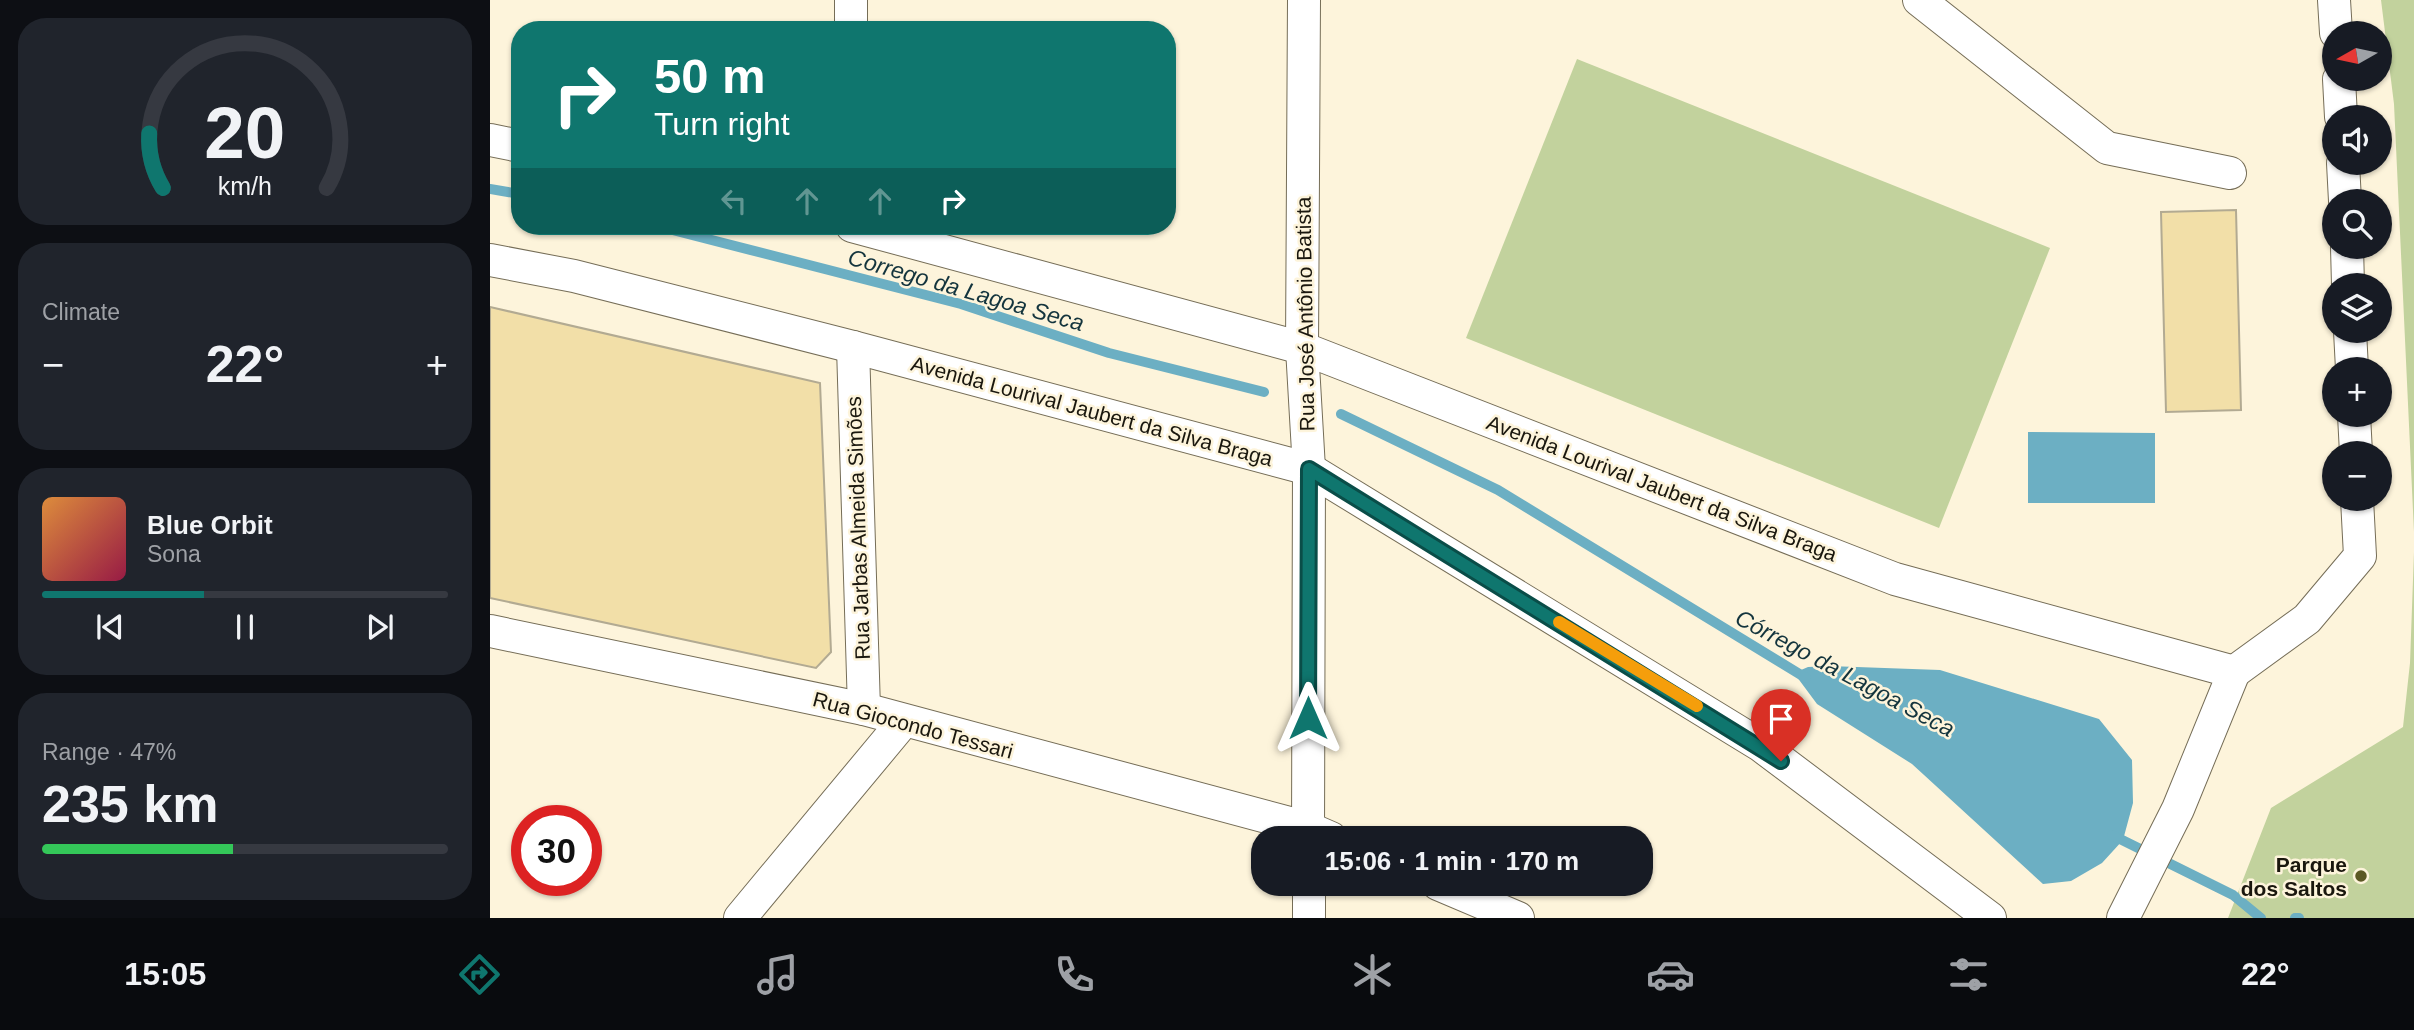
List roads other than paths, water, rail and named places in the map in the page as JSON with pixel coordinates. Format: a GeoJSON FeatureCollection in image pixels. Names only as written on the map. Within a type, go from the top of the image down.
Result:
{"type":"FeatureCollection","features":[{"type":"Feature","properties":{"kind":"street"},"geometry":{"type":"LineString","coordinates":[[851,0],[851,21]]}},
{"type":"Feature","properties":{"kind":"street","name":"Rua José Antônio Batista"},"geometry":{"type":"LineString","coordinates":[[1304,0],[1302,348],[1309,469],[1316,826]]}},
{"type":"Feature","properties":{"kind":"street"},"geometry":{"type":"LineString","coordinates":[[1919,0],[2107,148],[2231,173]]}},
{"type":"Feature","properties":{"kind":"street"},"geometry":{"type":"LineString","coordinates":[[2334,0],[2335,21]]}},
{"type":"Feature","properties":{"kind":"street"},"geometry":{"type":"LineString","coordinates":[[490,140],[511,144]]}},
{"type":"Feature","properties":{"kind":"street","name":"Avenida Lourival Jaubert da Silva Braga"},"geometry":{"type":"LineString","coordinates":[[885,235],[1302,348],[1895,579],[2234,672]]}},
{"type":"Feature","properties":{"kind":"street","name":"Avenida Lourival Jaubert da Silva Braga"},"geometry":{"type":"LineString","coordinates":[[490,261],[574,276],[853,347],[1309,469],[1760,745],[1990,918]]}},
{"type":"Feature","properties":{"kind":"street","name":"Rua Jarbas Almeida Simões"},"geometry":{"type":"LineString","coordinates":[[853,347],[864,709]]}},
{"type":"Feature","properties":{"kind":"street"},"geometry":{"type":"LineString","coordinates":[[2123,918],[2163,840],[2234,672],[2307,619],[2360,556],[2358,511]]}},
{"type":"Feature","properties":{"kind":"street","name":"Rua Giocondo Tessari"},"geometry":{"type":"LineString","coordinates":[[490,631],[864,709],[1283,826]]}},
{"type":"Feature","properties":{"kind":"street"},"geometry":{"type":"LineString","coordinates":[[740,918],[903,722]]}},
{"type":"Feature","properties":{"kind":"street"},"geometry":{"type":"LineString","coordinates":[[1308,896],[1309,918]]}},
{"type":"Feature","properties":{"kind":"street"},"geometry":{"type":"LineString","coordinates":[[1466,896],[1518,918]]}},
{"type":"Feature","properties":{"kind":"water"},"geometry":{"type":"Polygon","coordinates":[[[2028,432],[2155,433],[2155,503],[2028,503],[2028,432]]]}},
{"type":"Feature","properties":{"kind":"water"},"geometry":{"type":"Polygon","coordinates":[[[1808,667],[1940,670],[2099,719],[2132,760],[2133,803],[2123,840],[2102,863],[2071,881],[2043,884],[1912,764],[1817,704],[1794,673],[1808,667]]]}},
{"type":"Feature","properties":{"kind":"waterway","name":"Corrego da Lagoa Seca"},"geometry":{"type":"LineString","coordinates":[[490,189],[511,192]]}},
{"type":"Feature","properties":{"kind":"waterway","name":"Corrego da Lagoa Seca"},"geometry":{"type":"LineString","coordinates":[[692,235],[961,304],[1109,353],[1264,392]]}},
{"type":"Feature","properties":{"kind":"waterway","name":"Córrego da Lagoa Seca"},"geometry":{"type":"LineString","coordinates":[[1341,414],[1498,490],[1806,678]]}},
{"type":"Feature","properties":{"kind":"waterway","name":"Córrego da Lagoa Seca"},"geometry":{"type":"LineString","coordinates":[[2112,835],[2233,895],[2261,918]]}},
{"type":"Feature","properties":{"kind":"place","name":"Parque dos Saltos"},"geometry":{"type":"Point","coordinates":[2361,876]}}]}
